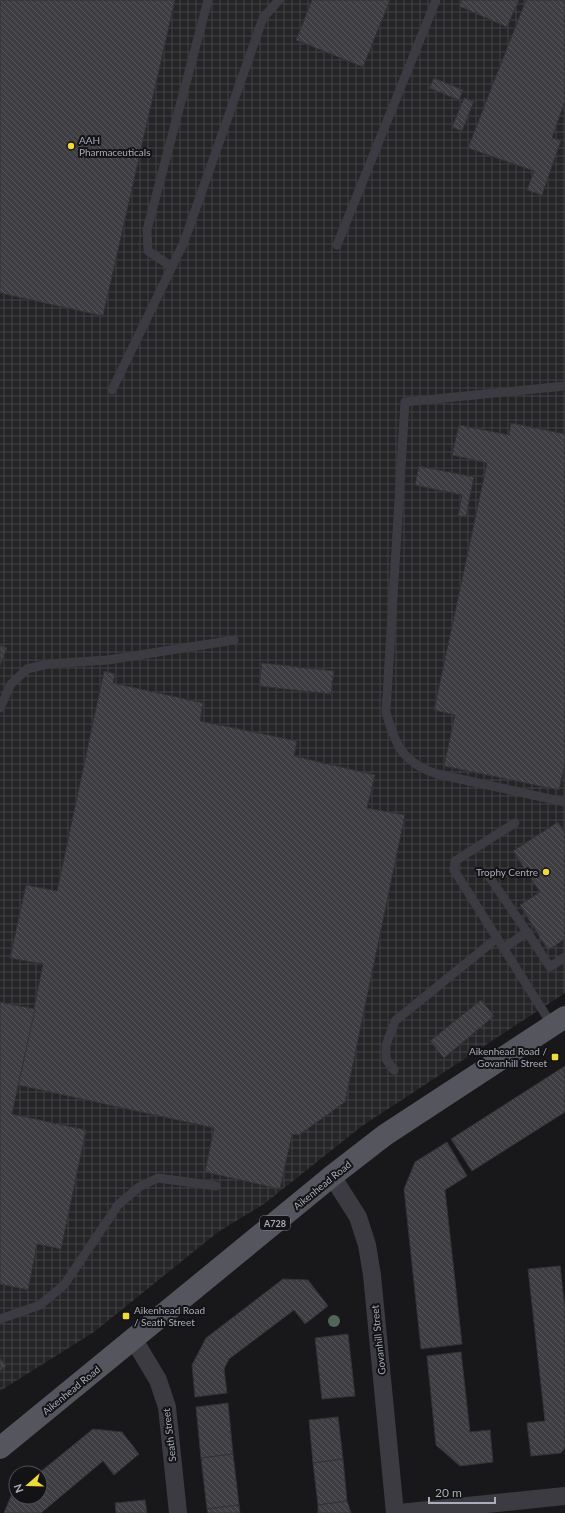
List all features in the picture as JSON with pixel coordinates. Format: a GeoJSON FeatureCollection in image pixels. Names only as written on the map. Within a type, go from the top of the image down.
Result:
{"type":"FeatureCollection","features":[{"type":"Feature","properties":{"kind":"main road","name":"Aikenhead Road"},"geometry":{"type":"LineString","coordinates":[[0,1448],[134,1340],[332,1176],[385,1135],[558,1021]]}},
{"type":"Feature","properties":{"kind":"street","name":"Govanhill Street"},"geometry":{"type":"LineString","coordinates":[[332,1176],[358,1217],[367,1245],[372,1275],[395,1513]]}},
{"type":"Feature","properties":{"kind":"street","name":"Seath Street"},"geometry":{"type":"LineString","coordinates":[[134,1340],[158,1380],[167,1407],[178,1513]]}},
{"type":"Feature","properties":{"kind":"street"},"geometry":{"type":"LineString","coordinates":[[399,1513],[565,1496]]}},
{"type":"Feature","properties":{"kind":"lane"},"geometry":{"type":"LineString","coordinates":[[172,267],[148,251],[147,230],[208,0]]}},
{"type":"Feature","properties":{"kind":"lane"},"geometry":{"type":"LineString","coordinates":[[112,390],[184,242],[263,18],[279,0]]}},
{"type":"Feature","properties":{"kind":"lane"},"geometry":{"type":"LineString","coordinates":[[337,245],[436,0]]}},
{"type":"Feature","properties":{"kind":"lane"},"geometry":{"type":"LineString","coordinates":[[565,386],[405,402],[386,712],[392,736],[400,750],[412,762],[424,770],[565,802]]}},
{"type":"Feature","properties":{"kind":"lane"},"geometry":{"type":"LineString","coordinates":[[0,708],[11,684],[27,669],[48,664],[108,660],[234,640]]}},
{"type":"Feature","properties":{"kind":"lane"},"geometry":{"type":"LineString","coordinates":[[515,823],[455,861],[454,870],[497,938],[558,1021]]}},
{"type":"Feature","properties":{"kind":"lane"},"geometry":{"type":"LineString","coordinates":[[488,875],[550,967],[565,957]]}},
{"type":"Feature","properties":{"kind":"lane"},"geometry":{"type":"LineString","coordinates":[[504,948],[527,932]]}},
{"type":"Feature","properties":{"kind":"lane"},"geometry":{"type":"LineString","coordinates":[[394,1070],[386,1059],[386,1045],[395,1021],[497,938]]}},
{"type":"Feature","properties":{"kind":"lane"},"geometry":{"type":"LineString","coordinates":[[0,1319],[40,1305],[64,1285],[118,1205],[139,1187],[158,1178],[216,1186]]}},
{"type":"Feature","properties":{"kind":"shaded area"},"geometry":{"type":"Polygon","coordinates":[[[0,0],[565,0],[565,993],[362,1126],[264,1204],[218,1232],[94,1332],[0,1391],[0,0]]]}},
{"type":"Feature","properties":{"kind":"building","name":"AAH Pharmaceuticals"},"geometry":{"type":"Polygon","coordinates":[[[0,0],[175,0],[103,316],[0,293],[0,0]]]}},
{"type":"Feature","properties":{"kind":"building"},"geometry":{"type":"Polygon","coordinates":[[[312,0],[390,0],[363,67],[296,40],[312,0]]]}},
{"type":"Feature","properties":{"kind":"building"},"geometry":{"type":"Polygon","coordinates":[[[462,0],[519,0],[507,27],[459,6],[462,0]]]}},
{"type":"Feature","properties":{"kind":"building"},"geometry":{"type":"Polygon","coordinates":[[[526,0],[565,0],[565,101],[552,138],[561,140],[542,195],[527,190],[534,171],[468,148],[526,0]]]}},
{"type":"Feature","properties":{"kind":"building"},"geometry":{"type":"Polygon","coordinates":[[[434,78],[463,90],[459,100],[429,88],[434,78]]]}},
{"type":"Feature","properties":{"kind":"building"},"geometry":{"type":"Polygon","coordinates":[[[464,98],[474,101],[462,131],[452,127],[464,98]]]}},
{"type":"Feature","properties":{"kind":"building"},"geometry":{"type":"Polygon","coordinates":[[[511,423],[565,434],[565,764],[559,790],[444,766],[455,715],[434,710],[487,463],[452,455],[459,425],[509,435],[511,423]]]}},
{"type":"Feature","properties":{"kind":"building"},"geometry":{"type":"Polygon","coordinates":[[[419,466],[474,477],[466,517],[458,516],[462,495],[415,485],[419,466]]]}},
{"type":"Feature","properties":{"kind":"building"},"geometry":{"type":"Polygon","coordinates":[[[0,645],[7,648],[0,666],[0,645]]]}},
{"type":"Feature","properties":{"kind":"building"},"geometry":{"type":"Polygon","coordinates":[[[262,663],[334,671],[331,694],[259,686],[262,663]]]}},
{"type":"Feature","properties":{"kind":"building"},"geometry":{"type":"Polygon","coordinates":[[[104,671],[115,674],[113,683],[203,703],[200,721],[297,741],[294,756],[375,775],[367,808],[405,815],[345,1102],[299,1135],[292,1134],[280,1189],[205,1172],[214,1128],[18,1085],[43,964],[10,958],[26,885],[57,891],[104,671]]]}},
{"type":"Feature","properties":{"kind":"building","name":"Trophy Centre"},"geometry":{"type":"Polygon","coordinates":[[[558,822],[565,833],[565,939],[548,950],[520,905],[540,892],[513,851],[558,822]]]}},
{"type":"Feature","properties":{"kind":"building"},"geometry":{"type":"Polygon","coordinates":[[[481,1000],[494,1016],[444,1058],[430,1041],[481,1000]]]}},
{"type":"Feature","properties":{"kind":"building"},"geometry":{"type":"Polygon","coordinates":[[[0,1002],[35,1009],[12,1114],[86,1130],[61,1249],[37,1244],[28,1290],[0,1284],[0,1002]]]}},
{"type":"Feature","properties":{"kind":"building"},"geometry":{"type":"Polygon","coordinates":[[[565,1066],[565,1112],[472,1171],[451,1139],[565,1066]]]}},
{"type":"Feature","properties":{"kind":"building"},"geometry":{"type":"Polygon","coordinates":[[[447,1142],[467,1176],[445,1190],[462,1344],[421,1349],[404,1189],[415,1162],[447,1142]]]}},
{"type":"Feature","properties":{"kind":"building"},"geometry":{"type":"Polygon","coordinates":[[[560,1266],[565,1308],[565,1448],[561,1453],[531,1456],[527,1423],[545,1421],[528,1269],[560,1266]]]}},
{"type":"Feature","properties":{"kind":"building"},"geometry":{"type":"Polygon","coordinates":[[[283,1279],[308,1280],[328,1306],[305,1324],[294,1310],[229,1359],[224,1369],[227,1393],[195,1397],[192,1365],[206,1338],[283,1279]]]}},
{"type":"Feature","properties":{"kind":"building"},"geometry":{"type":"Polygon","coordinates":[[[348,1334],[355,1396],[322,1399],[315,1338],[348,1334]]]}},
{"type":"Feature","properties":{"kind":"building"},"geometry":{"type":"Polygon","coordinates":[[[461,1352],[470,1432],[490,1430],[493,1462],[460,1466],[436,1445],[427,1356],[461,1352]]]}},
{"type":"Feature","properties":{"kind":"building"},"geometry":{"type":"Polygon","coordinates":[[[0,1358],[6,1366],[0,1371],[0,1358]]]}},
{"type":"Feature","properties":{"kind":"building"},"geometry":{"type":"Polygon","coordinates":[[[228,1403],[233,1454],[201,1458],[196,1407],[228,1403]]]}},
{"type":"Feature","properties":{"kind":"building"},"geometry":{"type":"Polygon","coordinates":[[[338,1417],[343,1459],[313,1463],[309,1420],[338,1417]]]}},
{"type":"Feature","properties":{"kind":"building"},"geometry":{"type":"Polygon","coordinates":[[[93,1429],[122,1432],[139,1454],[114,1475],[103,1461],[41,1513],[4,1513],[8,1503],[8,1505],[48,1505],[48,1466],[93,1429]]]}},
{"type":"Feature","properties":{"kind":"building"},"geometry":{"type":"Polygon","coordinates":[[[233,1454],[239,1505],[207,1509],[201,1458],[233,1454]]]}},
{"type":"Feature","properties":{"kind":"building"},"geometry":{"type":"Polygon","coordinates":[[[343,1459],[347,1501],[318,1505],[313,1463],[343,1459]]]}},
{"type":"Feature","properties":{"kind":"building"},"geometry":{"type":"Polygon","coordinates":[[[145,1500],[147,1513],[116,1513],[115,1503],[145,1500]]]}},
{"type":"Feature","properties":{"kind":"building"},"geometry":{"type":"Polygon","coordinates":[[[347,1501],[351,1513],[318,1513],[318,1505],[347,1501]]]}},
{"type":"Feature","properties":{"kind":"building"},"geometry":{"type":"Polygon","coordinates":[[[239,1505],[240,1513],[208,1513],[207,1509],[239,1505]]]}},
{"type":"Feature","properties":{"kind":"place","name":"AAH Pharmaceuticals"},"geometry":{"type":"Point","coordinates":[71,146]}},
{"type":"Feature","properties":{"kind":"place","name":"Trophy Centre"},"geometry":{"type":"Point","coordinates":[546,872]}},
{"type":"Feature","properties":{"kind":"place","name":"Aikenhead Road / Govanhill Street"},"geometry":{"type":"Point","coordinates":[555,1057]}},
{"type":"Feature","properties":{"kind":"place","name":"Aikenhead Road / Seath Street"},"geometry":{"type":"Point","coordinates":[126,1316]}}]}
